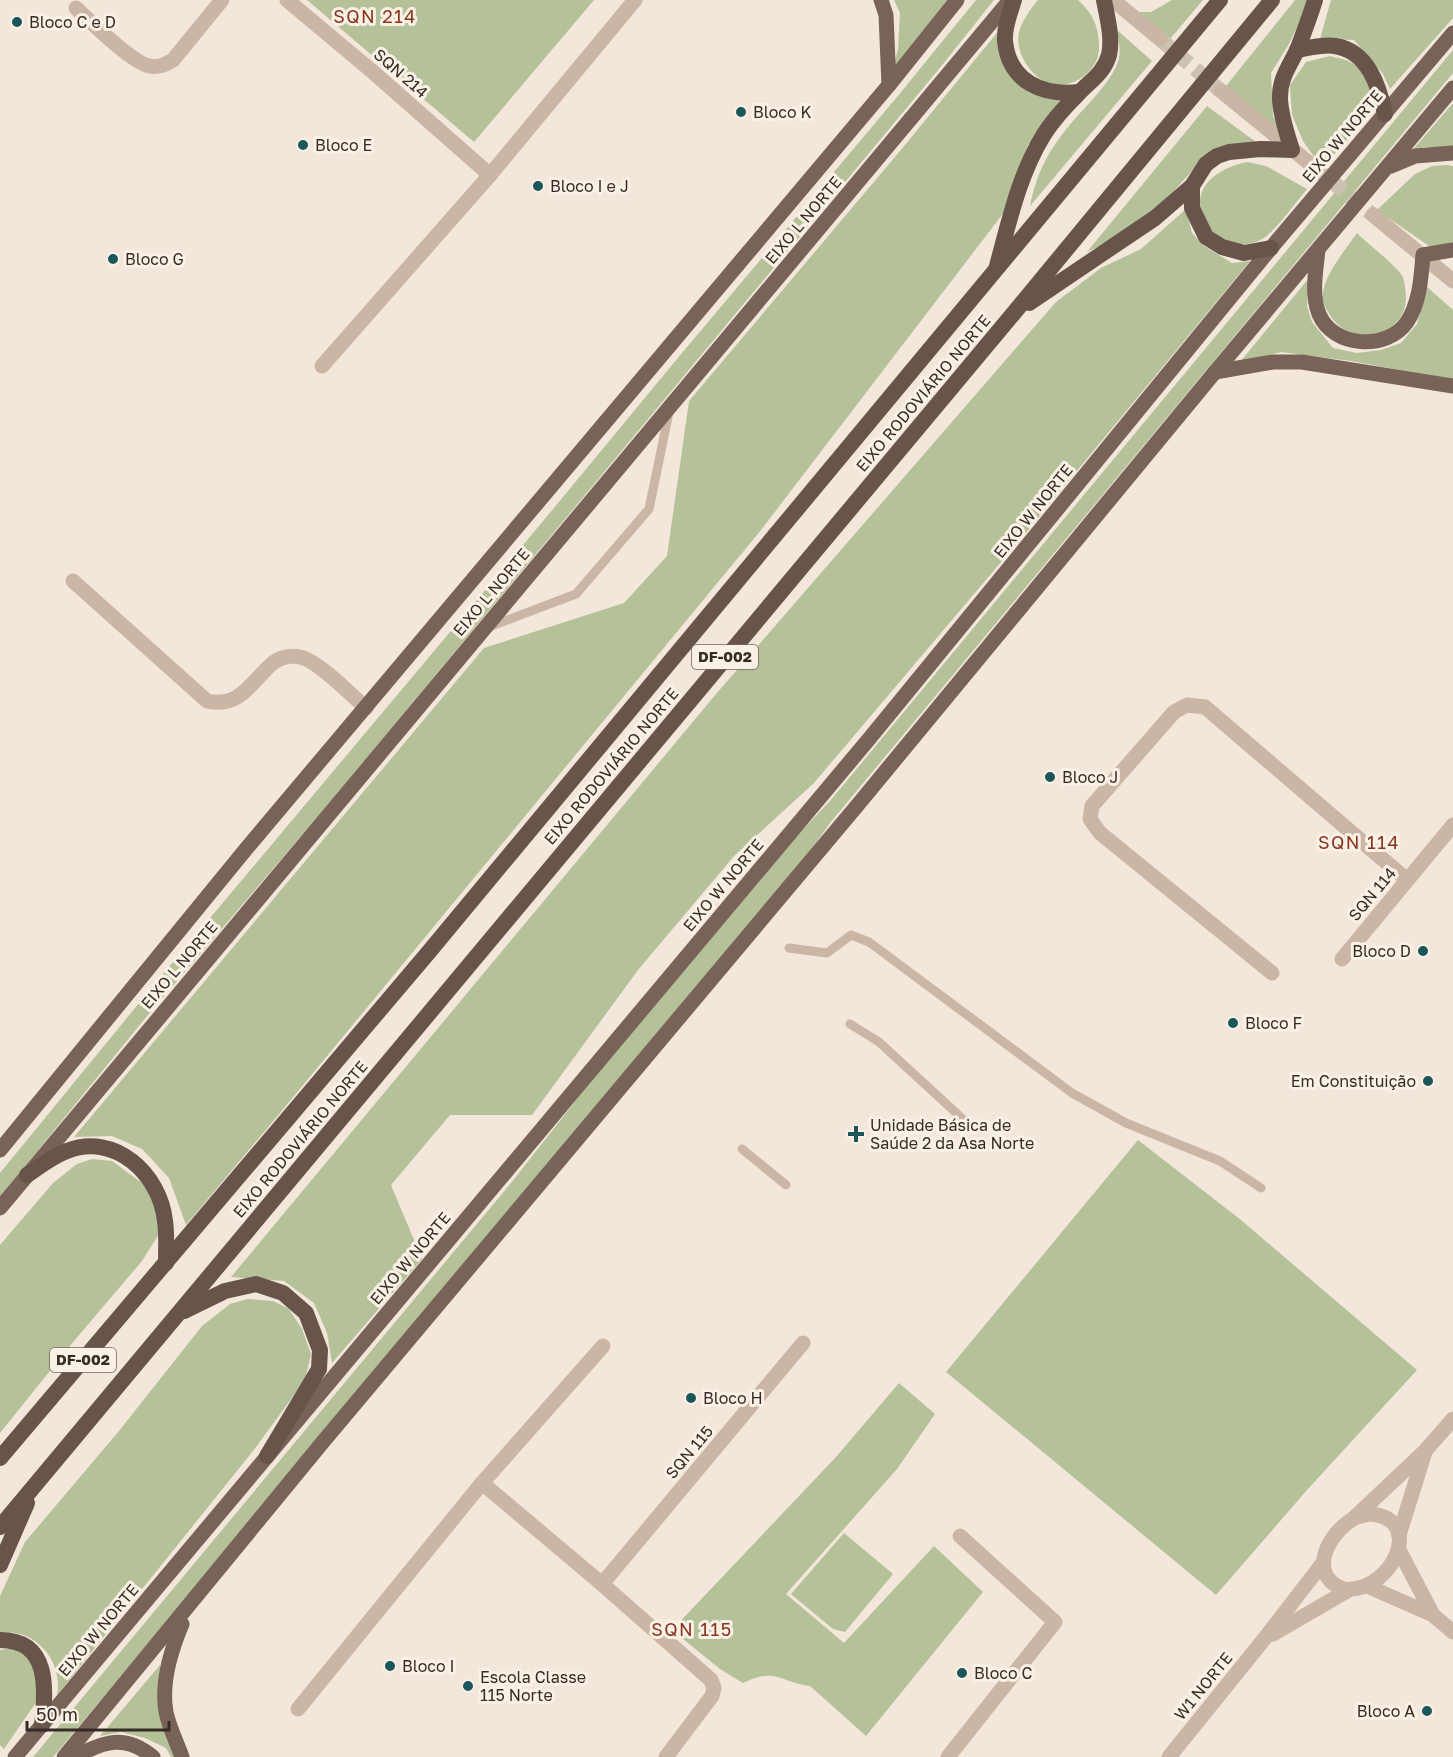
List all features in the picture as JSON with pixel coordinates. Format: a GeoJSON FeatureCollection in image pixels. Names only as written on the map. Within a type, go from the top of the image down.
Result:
{"type":"FeatureCollection","features":[{"type":"Feature","properties":{"kind":"highway"},"geometry":{"type":"LineString","coordinates":[[1014,0],[1005,40],[1010,59],[1020,75],[1034,86],[1050,92],[1080,92]]}},
{"type":"Feature","properties":{"kind":"highway"},"geometry":{"type":"LineString","coordinates":[[995,272],[1026,171],[1043,135],[1080,92],[1100,73],[1108,55],[1110,38],[1104,0]]}},
{"type":"Feature","properties":{"kind":"highway","name":"EIXO RODOVIÁRIO NORTE"},"geometry":{"type":"LineString","coordinates":[[0,1458],[428,953],[1220,0]]}},
{"type":"Feature","properties":{"kind":"highway","name":"EIXO RODOVIÁRIO NORTE"},"geometry":{"type":"LineString","coordinates":[[0,1527],[1013,314],[1272,0]]}},
{"type":"Feature","properties":{"kind":"highway"},"geometry":{"type":"LineString","coordinates":[[1013,314],[1146,224],[1192,186],[1206,164],[1228,152],[1260,149],[1292,150],[1280,98],[1282,83],[1315,0]]}},
{"type":"Feature","properties":{"kind":"highway"},"geometry":{"type":"LineString","coordinates":[[1297,50],[1335,46],[1352,52],[1372,75],[1379,89],[1385,114]]}},
{"type":"Feature","properties":{"kind":"highway"},"geometry":{"type":"LineString","coordinates":[[1192,186],[1192,208],[1206,237],[1222,248],[1244,253],[1271,248]]}},
{"type":"Feature","properties":{"kind":"highway"},"geometry":{"type":"LineString","coordinates":[[27,1175],[66,1151],[88,1145],[114,1149],[135,1162],[153,1183],[165,1219],[166,1263]]}},
{"type":"Feature","properties":{"kind":"highway"},"geometry":{"type":"LineString","coordinates":[[177,1314],[225,1291],[256,1284],[283,1293],[306,1313],[320,1350],[319,1369],[267,1456]]}},
{"type":"Feature","properties":{"kind":"highway"},"geometry":{"type":"LineString","coordinates":[[0,1565],[34,1486]]}},
{"type":"Feature","properties":{"kind":"highway"},"geometry":{"type":"LineString","coordinates":[[0,1640],[15,1641],[29,1649],[44,1674],[46,1692],[42,1725]]}},
{"type":"Feature","properties":{"kind":"main road"},"geometry":{"type":"LineString","coordinates":[[881,0],[885,15],[889,85]]}},
{"type":"Feature","properties":{"kind":"main road","name":"EIXO L NORTE"},"geometry":{"type":"LineString","coordinates":[[0,1150],[246,849],[889,85],[957,0]]}},
{"type":"Feature","properties":{"kind":"main road","name":"EIXO L NORTE"},"geometry":{"type":"LineString","coordinates":[[0,1208],[1010,0]]}},
{"type":"Feature","properties":{"kind":"main road","name":"EIXO W NORTE"},"geometry":{"type":"LineString","coordinates":[[15,1757],[968,619],[1271,248],[1453,33]]}},
{"type":"Feature","properties":{"kind":"main road"},"geometry":{"type":"LineString","coordinates":[[64,1757],[322,1443],[849,816],[1215,372],[1453,88]]}},
{"type":"Feature","properties":{"kind":"main road"},"geometry":{"type":"LineString","coordinates":[[1388,167],[1415,156],[1453,153]]}},
{"type":"Feature","properties":{"kind":"main road"},"geometry":{"type":"LineString","coordinates":[[1318,250],[1314,296],[1319,315],[1328,328],[1342,337],[1357,342],[1377,341],[1392,336],[1406,323],[1414,310],[1419,294],[1424,255],[1453,250]]}},
{"type":"Feature","properties":{"kind":"main road"},"geometry":{"type":"LineString","coordinates":[[1215,372],[1273,362],[1302,362],[1453,386]]}},
{"type":"Feature","properties":{"kind":"main road"},"geometry":{"type":"LineString","coordinates":[[182,1757],[166,1712],[166,1676],[174,1642],[189,1607]]}},
{"type":"Feature","properties":{"kind":"main road"},"geometry":{"type":"LineString","coordinates":[[75,1757],[104,1743],[123,1741],[143,1749],[153,1757]]}},
{"type":"Feature","properties":{"kind":"street"},"geometry":{"type":"LineString","coordinates":[[76,8],[133,58],[149,66],[162,66],[173,60],[222,0]]}},
{"type":"Feature","properties":{"kind":"street","name":"SQN 214"},"geometry":{"type":"LineString","coordinates":[[286,0],[373,72],[490,175]]}},
{"type":"Feature","properties":{"kind":"street"},"geometry":{"type":"LineString","coordinates":[[322,366],[490,175],[635,0]]}},
{"type":"Feature","properties":{"kind":"street"},"geometry":{"type":"LineString","coordinates":[[1113,0],[1160,39]]}},
{"type":"Feature","properties":{"kind":"street"},"geometry":{"type":"LineString","coordinates":[[1221,91],[1314,167]]}},
{"type":"Feature","properties":{"kind":"street"},"geometry":{"type":"LineString","coordinates":[[1373,215],[1453,281]]}},
{"type":"Feature","properties":{"kind":"street"},"geometry":{"type":"LineString","coordinates":[[73,581],[207,701],[217,703],[236,699],[274,662],[280,658],[296,656],[318,667],[366,708]]}},
{"type":"Feature","properties":{"kind":"street"},"geometry":{"type":"LineString","coordinates":[[1272,973],[1100,833],[1090,819],[1092,806],[1174,712],[1187,705],[1205,707],[1407,880]]}},
{"type":"Feature","properties":{"kind":"street","name":"SQN 114"},"geometry":{"type":"LineString","coordinates":[[1342,959],[1453,825]]}},
{"type":"Feature","properties":{"kind":"street","name":"SQN 115"},"geometry":{"type":"LineString","coordinates":[[602,1584],[804,1342]]}},
{"type":"Feature","properties":{"kind":"street"},"geometry":{"type":"LineString","coordinates":[[298,1709],[482,1483],[603,1346]]}},
{"type":"Feature","properties":{"kind":"street"},"geometry":{"type":"LineString","coordinates":[[1425,1451],[1394,1562],[1387,1572],[1368,1586],[1347,1591],[1339,1588],[1327,1578],[1322,1564],[1325,1552],[1336,1533],[1425,1451],[1453,1419]]}},
{"type":"Feature","properties":{"kind":"street"},"geometry":{"type":"LineString","coordinates":[[482,1483],[711,1680],[714,1688],[712,1696],[666,1757]]}},
{"type":"Feature","properties":{"kind":"street"},"geometry":{"type":"LineString","coordinates":[[1354,1518],[1370,1514],[1382,1515],[1394,1526],[1399,1543],[1433,1615]]}},
{"type":"Feature","properties":{"kind":"street"},"geometry":{"type":"LineString","coordinates":[[948,1757],[1055,1622],[960,1536]]}},
{"type":"Feature","properties":{"kind":"street","name":"W1 NORTE"},"geometry":{"type":"LineString","coordinates":[[1169,1757],[1322,1564]]}},
{"type":"Feature","properties":{"kind":"street"},"geometry":{"type":"LineString","coordinates":[[1368,1586],[1433,1615],[1453,1632]]}},
{"type":"Feature","properties":{"kind":"street","name":"W1 NORTE"},"geometry":{"type":"LineString","coordinates":[[1265,1638],[1347,1591]]}},
{"type":"Feature","properties":{"kind":"lane"},"geometry":{"type":"LineString","coordinates":[[484,629],[576,594],[650,509],[670,406]]}},
{"type":"Feature","properties":{"kind":"lane"},"geometry":{"type":"LineString","coordinates":[[789,948],[827,953],[851,936],[869,942],[1072,1093],[1126,1123],[1220,1161],[1261,1188]]}},
{"type":"Feature","properties":{"kind":"lane"},"geometry":{"type":"LineString","coordinates":[[850,1024],[879,1042],[965,1121]]}},
{"type":"Feature","properties":{"kind":"lane"},"geometry":{"type":"LineString","coordinates":[[742,1149],[786,1185]]}},
{"type":"Feature","properties":{"kind":"green space"},"geometry":{"type":"Polygon","coordinates":[[[307,0],[594,0],[474,142],[307,0]]]}},
{"type":"Feature","properties":{"kind":"green space"},"geometry":{"type":"Polygon","coordinates":[[[894,0],[950,0],[893,68],[898,49],[900,13],[894,0]]]}},
{"type":"Feature","properties":{"kind":"green space"},"geometry":{"type":"Polygon","coordinates":[[[976,0],[994,0],[324,809],[143,1021],[0,1197],[0,1173],[153,986],[976,0]]]}},
{"type":"Feature","properties":{"kind":"green space"},"geometry":{"type":"Polygon","coordinates":[[[1038,0],[1078,0],[1093,19],[1098,37],[1097,58],[1088,73],[1074,82],[1065,85],[1047,83],[1032,72],[1021,54],[1019,32],[1022,23],[1038,0]]]}},
{"type":"Feature","properties":{"kind":"green space"},"geometry":{"type":"Polygon","coordinates":[[[1172,0],[1203,0],[1170,39],[1134,12],[1151,12],[1172,0]]]}},
{"type":"Feature","properties":{"kind":"green space"},"geometry":{"type":"Polygon","coordinates":[[[1295,0],[1310,0],[1289,44],[1271,73],[1273,116],[1280,132],[1226,86],[1295,0]]]}},
{"type":"Feature","properties":{"kind":"green space"},"geometry":{"type":"Polygon","coordinates":[[[1331,0],[1453,0],[1453,18],[1390,89],[1383,74],[1354,40],[1320,39],[1331,0]]]}},
{"type":"Feature","properties":{"kind":"green space"},"geometry":{"type":"Polygon","coordinates":[[[1001,28],[1012,74],[1070,97],[1028,145],[1005,211],[761,530],[186,1225],[169,1178],[142,1149],[112,1136],[74,1137],[484,648],[624,603],[667,556],[689,401],[1001,28]]]}},
{"type":"Feature","properties":{"kind":"green space"},"geometry":{"type":"Polygon","coordinates":[[[1117,30],[1152,61],[1030,206],[1036,182],[1051,151],[1106,83],[1116,66],[1120,51],[1117,30]]]}},
{"type":"Feature","properties":{"kind":"green space"},"geometry":{"type":"Polygon","coordinates":[[[1453,50],[1453,73],[830,823],[793,875],[53,1757],[33,1757],[511,1183],[614,1052],[769,865],[830,801],[1453,50]]]}},
{"type":"Feature","properties":{"kind":"green space"},"geometry":{"type":"Polygon","coordinates":[[[1330,56],[1352,63],[1365,75],[1370,88],[1369,103],[1354,131],[1322,168],[1303,141],[1292,115],[1290,85],[1306,62],[1330,56]]]}},
{"type":"Feature","properties":{"kind":"green space"},"geometry":{"type":"Polygon","coordinates":[[[1453,103],[1453,148],[1424,147],[1410,153],[1453,103]]]}},
{"type":"Feature","properties":{"kind":"green space"},"geometry":{"type":"Polygon","coordinates":[[[1207,106],[1260,145],[1200,162],[1163,203],[1123,235],[1087,252],[1207,106]]]}},
{"type":"Feature","properties":{"kind":"green space"},"geometry":{"type":"Polygon","coordinates":[[[1247,162],[1266,166],[1307,189],[1264,238],[1246,244],[1228,242],[1213,232],[1203,219],[1200,203],[1205,187],[1220,172],[1247,162]]]}},
{"type":"Feature","properties":{"kind":"green space"},"geometry":{"type":"Polygon","coordinates":[[[1432,166],[1453,166],[1453,244],[1432,248],[1377,210],[1415,174],[1432,166]]]}},
{"type":"Feature","properties":{"kind":"green space"},"geometry":{"type":"Polygon","coordinates":[[[1186,209],[1192,233],[1204,246],[1232,263],[1250,261],[1024,535],[814,783],[734,856],[638,970],[532,1115],[450,1115],[391,1185],[422,1259],[332,1363],[327,1333],[314,1303],[284,1281],[231,1277],[716,694],[1056,302],[1101,268],[1141,249],[1186,209]]]}},
{"type":"Feature","properties":{"kind":"green space"},"geometry":{"type":"Polygon","coordinates":[[[1357,233],[1397,270],[1404,281],[1406,296],[1404,310],[1388,329],[1376,334],[1363,335],[1339,326],[1323,300],[1324,287],[1331,271],[1357,233]]]}},
{"type":"Feature","properties":{"kind":"green space"},"geometry":{"type":"Polygon","coordinates":[[[1309,278],[1307,306],[1312,322],[1333,348],[1357,353],[1381,350],[1401,343],[1417,324],[1426,286],[1453,310],[1453,380],[1351,361],[1281,352],[1240,362],[1309,278]]]}},
{"type":"Feature","properties":{"kind":"green space"},"geometry":{"type":"Polygon","coordinates":[[[1138,1140],[1241,1220],[1417,1370],[1307,1490],[1216,1595],[946,1372],[1138,1140]]]}},
{"type":"Feature","properties":{"kind":"green space"},"geometry":{"type":"Polygon","coordinates":[[[92,1159],[112,1161],[146,1186],[158,1208],[159,1234],[142,1261],[0,1433],[0,1245],[53,1183],[77,1164],[92,1159]]]}},
{"type":"Feature","properties":{"kind":"green space"},"geometry":{"type":"Polygon","coordinates":[[[248,1299],[273,1301],[289,1309],[302,1329],[311,1354],[305,1380],[253,1451],[57,1695],[56,1670],[44,1649],[24,1635],[0,1633],[0,1596],[25,1542],[119,1431],[202,1326],[230,1304],[248,1299]]]}},
{"type":"Feature","properties":{"kind":"green space"},"geometry":{"type":"Polygon","coordinates":[[[899,1383],[935,1414],[897,1469],[786,1594],[844,1643],[934,1546],[983,1592],[866,1736],[810,1686],[771,1676],[754,1678],[743,1683],[720,1669],[672,1630],[836,1457],[899,1383]]]}},
{"type":"Feature","properties":{"kind":"green space"},"geometry":{"type":"Polygon","coordinates":[[[844,1533],[893,1574],[845,1632],[833,1629],[791,1594],[844,1533]]]}},
{"type":"Feature","properties":{"kind":"green space"},"geometry":{"type":"Polygon","coordinates":[[[13,1648],[32,1662],[39,1698],[4,1749],[0,1745],[0,1650],[13,1648]]]}},
{"type":"Feature","properties":{"kind":"green space"},"geometry":{"type":"Polygon","coordinates":[[[160,1665],[158,1697],[177,1757],[171,1757],[166,1748],[145,1738],[121,1732],[100,1736],[160,1665]]]}},
{"type":"Feature","properties":{"kind":"tunnel"},"geometry":{"type":"LineString","coordinates":[[1160,39],[1221,91]]}},
{"type":"Feature","properties":{"kind":"tunnel"},"geometry":{"type":"LineString","coordinates":[[1314,167],[1373,215]]}},
{"type":"Feature","properties":{"kind":"place","name":"Bloco C e D"},"geometry":{"type":"Point","coordinates":[17,22]}},
{"type":"Feature","properties":{"kind":"place","name":"Bloco K"},"geometry":{"type":"Point","coordinates":[741,112]}},
{"type":"Feature","properties":{"kind":"place","name":"Bloco E"},"geometry":{"type":"Point","coordinates":[303,145]}},
{"type":"Feature","properties":{"kind":"place","name":"Bloco I e J"},"geometry":{"type":"Point","coordinates":[538,186]}},
{"type":"Feature","properties":{"kind":"place","name":"Bloco G"},"geometry":{"type":"Point","coordinates":[113,259]}},
{"type":"Feature","properties":{"kind":"place","name":"Bloco J"},"geometry":{"type":"Point","coordinates":[1050,777]}},
{"type":"Feature","properties":{"kind":"place","name":"Bloco D"},"geometry":{"type":"Point","coordinates":[1423,951]}},
{"type":"Feature","properties":{"kind":"place","name":"Bloco F"},"geometry":{"type":"Point","coordinates":[1233,1023]}},
{"type":"Feature","properties":{"kind":"place","name":"Em Constituição"},"geometry":{"type":"Point","coordinates":[1428,1081]}},
{"type":"Feature","properties":{"kind":"place","name":"Unidade Básica de Saúde 2 da Asa Norte"},"geometry":{"type":"Point","coordinates":[856,1134]}},
{"type":"Feature","properties":{"kind":"place","name":"Bloco H"},"geometry":{"type":"Point","coordinates":[691,1398]}},
{"type":"Feature","properties":{"kind":"place","name":"Bloco I"},"geometry":{"type":"Point","coordinates":[390,1666]}},
{"type":"Feature","properties":{"kind":"place","name":"Bloco C"},"geometry":{"type":"Point","coordinates":[962,1673]}},
{"type":"Feature","properties":{"kind":"place","name":"Escola Classe 115 Norte"},"geometry":{"type":"Point","coordinates":[468,1686]}},
{"type":"Feature","properties":{"kind":"place","name":"Bloco A"},"geometry":{"type":"Point","coordinates":[1427,1711]}},
{"type":"Feature","properties":{"kind":"district","name":"SQN 214"},"geometry":{"type":"Point","coordinates":[375,17]}},
{"type":"Feature","properties":{"kind":"district","name":"SQN 114"},"geometry":{"type":"Point","coordinates":[1359,843]}},
{"type":"Feature","properties":{"kind":"district","name":"SQN 115"},"geometry":{"type":"Point","coordinates":[692,1630]}}]}
